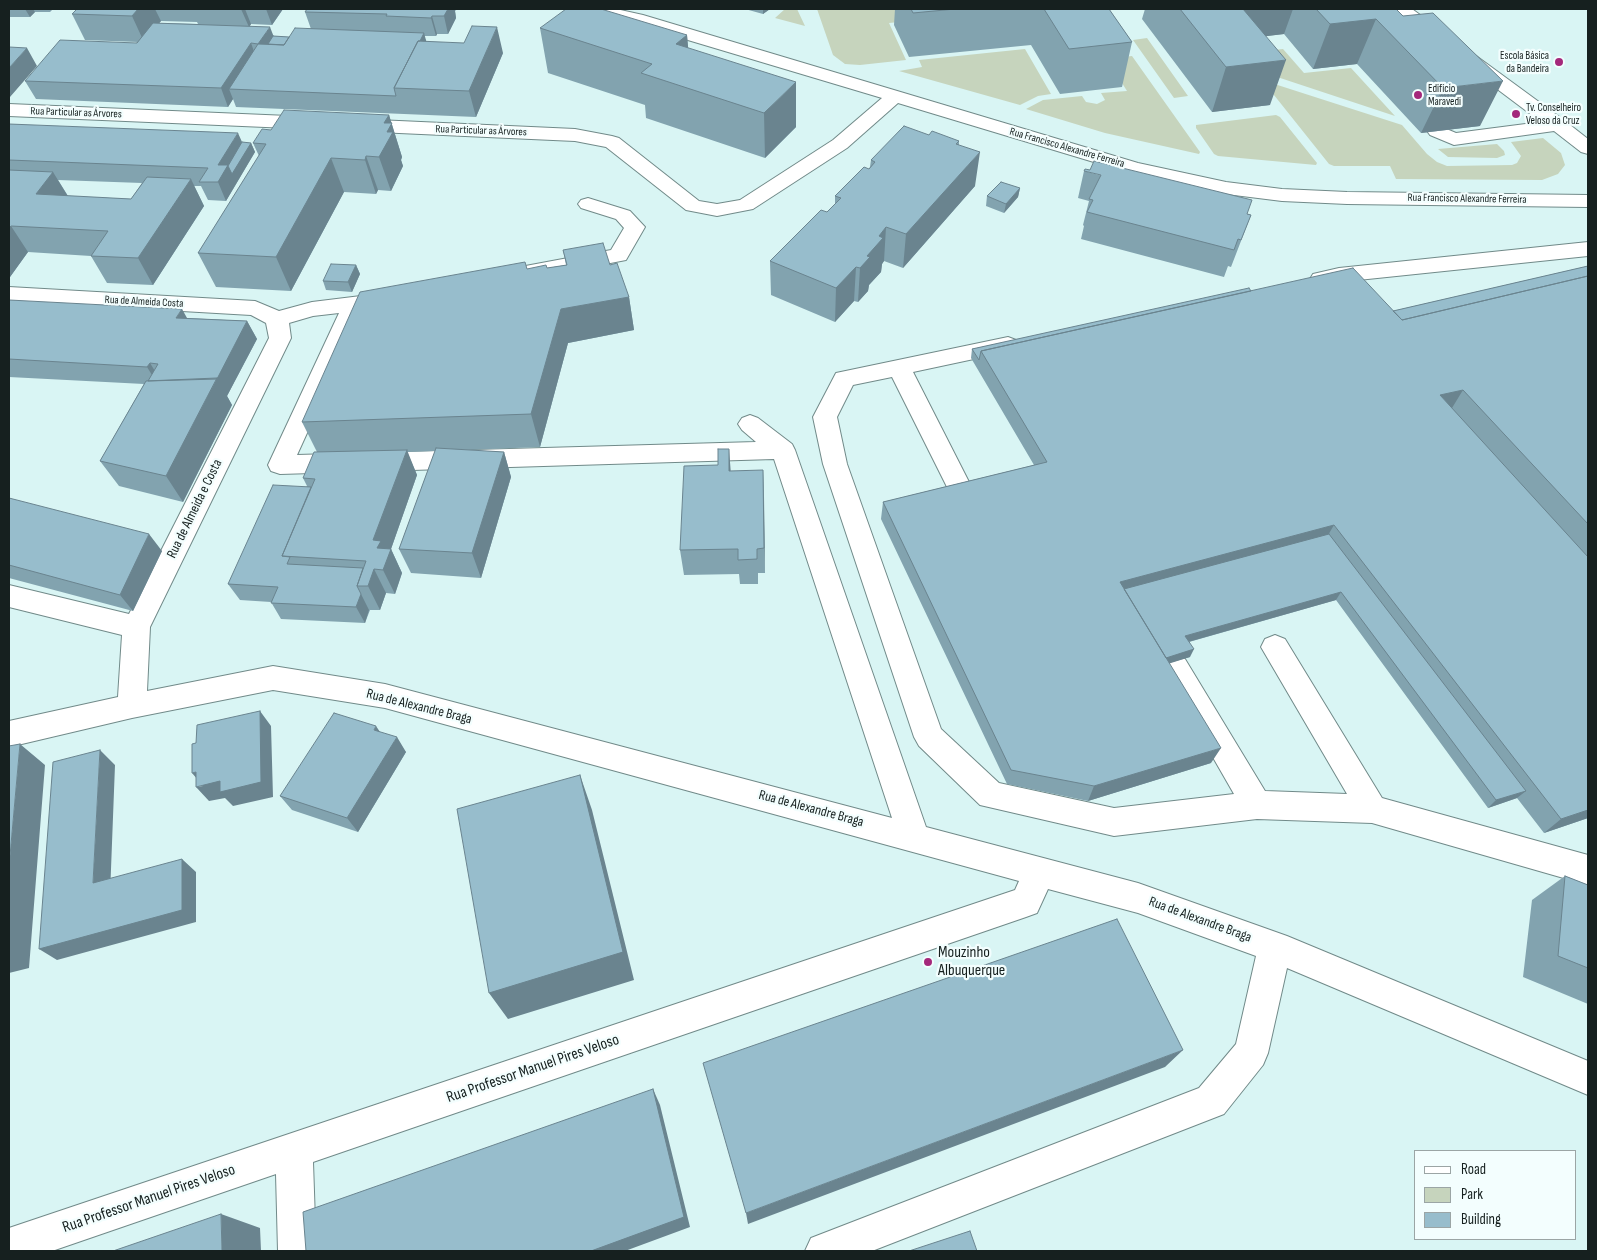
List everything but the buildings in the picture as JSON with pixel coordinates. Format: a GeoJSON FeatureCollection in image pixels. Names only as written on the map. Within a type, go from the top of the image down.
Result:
{"type":"FeatureCollection","features":[{"type":"Feature","properties":{"kind":"street","name":"Rua Francisco Alexandre Ferreira"},"geometry":{"type":"LineString","coordinates":[[596,9],[637,19],[1134,168],[1226,188],[1282,195],[1347,198],[1588,201]]}},
{"type":"Feature","properties":{"kind":"street"},"geometry":{"type":"LineString","coordinates":[[1402,9],[1588,148]]}},
{"type":"Feature","properties":{"kind":"street","name":"Rua Particular as Árvores"},"geometry":{"type":"LineString","coordinates":[[9,110],[575,135],[612,142],[693,206],[718,210],[746,205],[840,144],[894,97]]}},
{"type":"Feature","properties":{"kind":"street"},"geometry":{"type":"LineString","coordinates":[[1438,131],[1454,139],[1558,125]]}},
{"type":"Feature","properties":{"kind":"street","name":"Rua Francisco Alexandre Ferreira"},"geometry":{"type":"LineString","coordinates":[[1554,200],[1588,184]]}},
{"type":"Feature","properties":{"kind":"street"},"geometry":{"type":"LineString","coordinates":[[492,279],[619,255],[635,227],[623,215],[588,204]]}},
{"type":"Feature","properties":{"kind":"street"},"geometry":{"type":"LineString","coordinates":[[1300,283],[1339,275],[1588,249]]}},
{"type":"Feature","properties":{"kind":"street","name":"Rua de Almeida Costa"},"geometry":{"type":"LineString","coordinates":[[9,294],[255,308],[277,319]]}},
{"type":"Feature","properties":{"kind":"street"},"geometry":{"type":"LineString","coordinates":[[277,319],[312,309],[354,305],[384,299]]}},
{"type":"Feature","properties":{"kind":"street"},"geometry":{"type":"LineString","coordinates":[[354,305],[280,465],[783,450]]}},
{"type":"Feature","properties":{"kind":"street","name":"Rua de Almeida e Costa"},"geometry":{"type":"LineString","coordinates":[[132,706],[136,627],[280,338],[277,319]]}},
{"type":"Feature","properties":{"kind":"street"},"geometry":{"type":"LineString","coordinates":[[1026,341],[844,379],[825,417],[836,464],[929,737],[991,795],[1114,822],[1257,806],[1372,809],[1588,870]]}},
{"type":"Feature","properties":{"kind":"street"},"geometry":{"type":"LineString","coordinates":[[900,367],[957,482]]}},
{"type":"Feature","properties":{"kind":"street"},"geometry":{"type":"LineString","coordinates":[[750,424],[783,450],[914,836]]}},
{"type":"Feature","properties":{"kind":"street"},"geometry":{"type":"LineString","coordinates":[[9,596],[136,627]]}},
{"type":"Feature","properties":{"kind":"street"},"geometry":{"type":"LineString","coordinates":[[1275,647],[1372,809]]}},
{"type":"Feature","properties":{"kind":"street"},"geometry":{"type":"LineString","coordinates":[[1175,667],[1257,806]]}},
{"type":"Feature","properties":{"kind":"street","name":"Rua de Alexandre Braga"},"geometry":{"type":"LineString","coordinates":[[9,734],[132,706],[272,678],[385,696],[914,836],[1040,873],[1138,898],[1275,947],[1588,1078]]}},
{"type":"Feature","properties":{"kind":"street","name":"Rua Professor Manuel Pires Veloso"},"geometry":{"type":"LineString","coordinates":[[9,1247],[1026,902],[1040,873]]}},
{"type":"Feature","properties":{"kind":"street"},"geometry":{"type":"LineString","coordinates":[[824,1251],[1211,1101],[1250,1053],[1275,947]]}},
{"type":"Feature","properties":{"kind":"street"},"geometry":{"type":"LineString","coordinates":[[294,1150],[298,1251]]}},
{"type":"Feature","properties":{"kind":"green space"},"geometry":{"type":"Polygon","coordinates":[[[785,9],[797,9],[805,26],[775,18],[785,9]]]}},
{"type":"Feature","properties":{"kind":"green space"},"geometry":{"type":"Polygon","coordinates":[[[817,9],[1031,9],[889,23],[906,60],[860,65],[845,64],[833,55],[817,9]]]}},
{"type":"Feature","properties":{"kind":"green space"},"geometry":{"type":"Polygon","coordinates":[[[1147,38],[1188,96],[1174,98],[1133,40],[1147,38]]]}},
{"type":"Feature","properties":{"kind":"green space"},"geometry":{"type":"Polygon","coordinates":[[[1025,49],[1051,94],[1038,96],[1020,105],[899,71],[922,67],[919,60],[1025,49]]]}},
{"type":"Feature","properties":{"kind":"green space"},"geometry":{"type":"Polygon","coordinates":[[[1283,49],[1304,73],[1351,68],[1395,116],[1253,69],[1240,54],[1283,49]]]}},
{"type":"Feature","properties":{"kind":"green space"},"geometry":{"type":"Polygon","coordinates":[[[1132,56],[1200,152],[1199,154],[1105,133],[1026,109],[1043,100],[1082,96],[1086,102],[1097,104],[1105,100],[1101,93],[1127,91],[1107,59],[1132,56]]]}},
{"type":"Feature","properties":{"kind":"green space"},"geometry":{"type":"Polygon","coordinates":[[[1262,80],[1402,125],[1427,154],[1437,162],[1447,166],[1512,165],[1517,163],[1521,156],[1511,142],[1543,138],[1561,153],[1565,165],[1558,174],[1542,180],[1396,179],[1390,166],[1334,166],[1329,164],[1262,80]]]}},
{"type":"Feature","properties":{"kind":"green space"},"geometry":{"type":"Polygon","coordinates":[[[1276,115],[1280,117],[1317,163],[1316,165],[1218,156],[1214,154],[1196,128],[1196,125],[1276,115]]]}},
{"type":"Feature","properties":{"kind":"green space"},"geometry":{"type":"Polygon","coordinates":[[[1497,144],[1504,151],[1505,155],[1497,158],[1448,157],[1438,149],[1497,144]]]}},
{"type":"Feature","properties":{"kind":"place","name":"Escola Básica da Bandeira"},"geometry":{"type":"Point","coordinates":[1559,62]}},
{"type":"Feature","properties":{"kind":"place","name":"Edifício Maravedi"},"geometry":{"type":"Point","coordinates":[1418,95]}},
{"type":"Feature","properties":{"kind":"place","name":"Tv. Conselheiro Veloso da Cruz"},"geometry":{"type":"Point","coordinates":[1516,114]}},
{"type":"Feature","properties":{"kind":"place","name":"Mouzinho Albuquerque"},"geometry":{"type":"Point","coordinates":[928,962]}}]}
